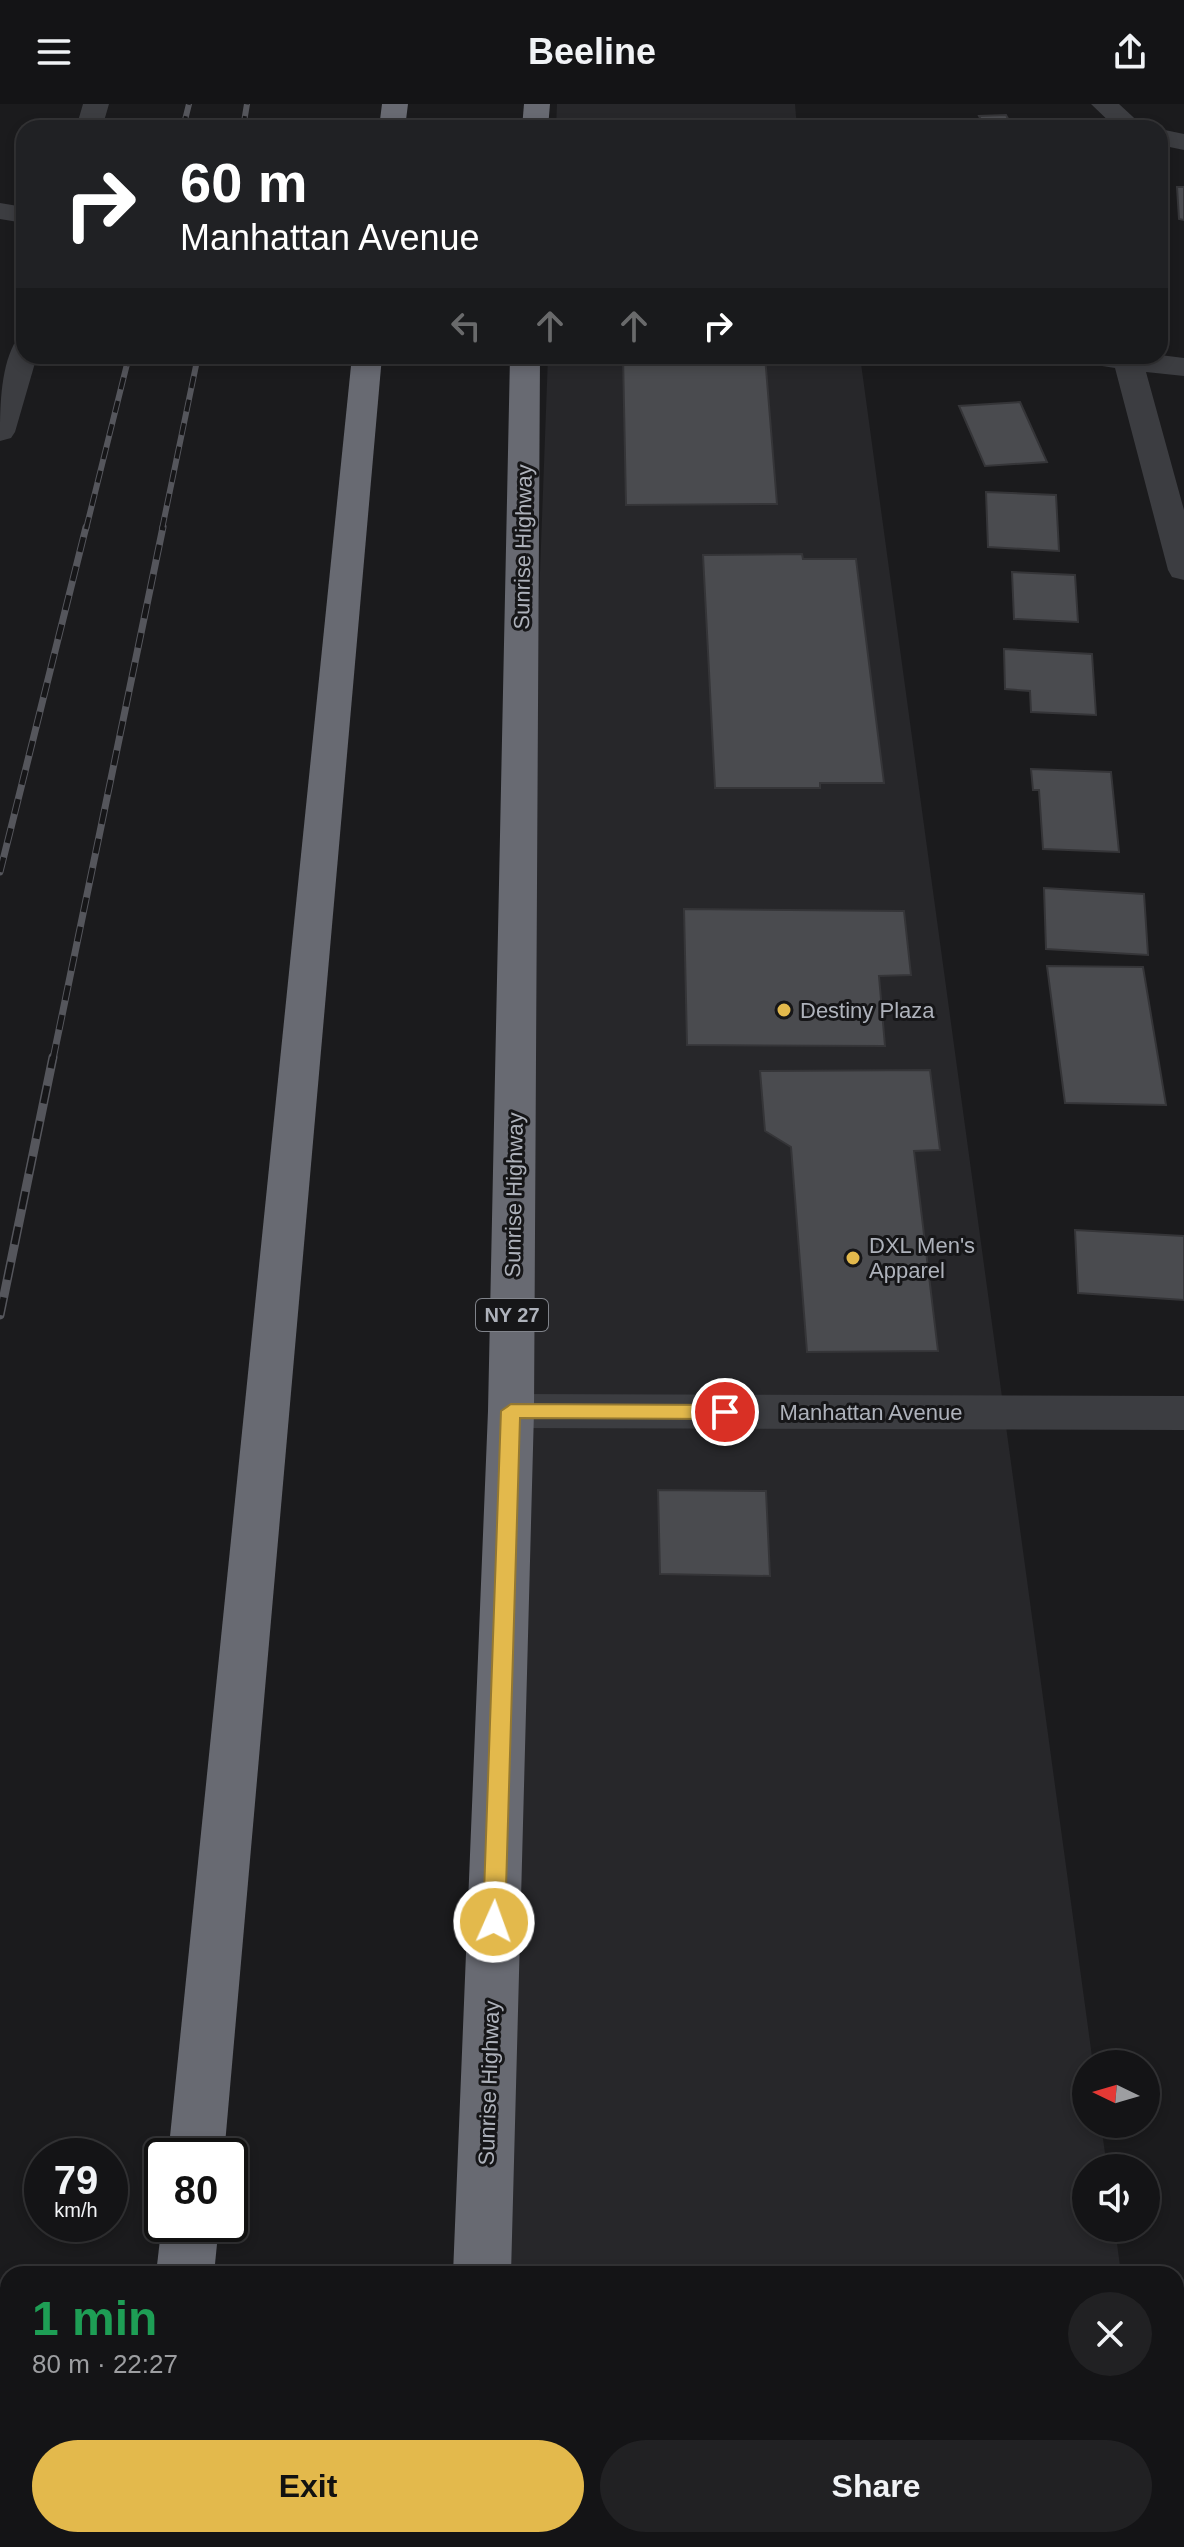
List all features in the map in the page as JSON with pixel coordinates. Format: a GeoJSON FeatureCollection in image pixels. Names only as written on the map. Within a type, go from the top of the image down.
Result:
{"type":"FeatureCollection","features":[{"type":"Feature","properties":{"kind":"highway"},"geometry":{"type":"LineString","coordinates":[[198,2138],[366,364]]}},
{"type":"Feature","properties":{"kind":"highway","name":"Sunrise Highway"},"geometry":{"type":"LineString","coordinates":[[482,2266],[511,1411],[525,364]]}},
{"type":"Feature","properties":{"kind":"highway"},"geometry":{"type":"LineString","coordinates":[[186,2266],[188,2242]]}},
{"type":"Feature","properties":{"kind":"street"},"geometry":{"type":"LineString","coordinates":[[1104,104],[1123,120]]}},
{"type":"Feature","properties":{"kind":"street"},"geometry":{"type":"LineString","coordinates":[[0,432],[20,364]]}},
{"type":"Feature","properties":{"kind":"street"},"geometry":{"type":"LineString","coordinates":[[1130,364],[1184,570]]}},
{"type":"Feature","properties":{"kind":"street","name":"Manhattan Avenue"},"geometry":{"type":"LineString","coordinates":[[511,1411],[1184,1413]]}},
{"type":"Feature","properties":{"kind":"shaded area"},"geometry":{"type":"Polygon","coordinates":[[[557,104],[795,104],[796,120],[556,120],[557,104]]]}},
{"type":"Feature","properties":{"kind":"shaded area"},"geometry":{"type":"Polygon","coordinates":[[[548,364],[861,364],[1091,2050],[1072,2050],[1072,2138],[1103,2138],[1105,2154],[1072,2154],[1072,2242],[1117,2242],[1120,2266],[477,2266],[548,364]]]}},
{"type":"Feature","properties":{"kind":"building"},"geometry":{"type":"Polygon","coordinates":[[[1006,115],[1009,120],[981,120],[979,116],[1006,115]]]}},
{"type":"Feature","properties":{"kind":"building"},"geometry":{"type":"Polygon","coordinates":[[[1177,187],[1184,187],[1184,220],[1179,219],[1177,187]]]}},
{"type":"Feature","properties":{"kind":"building"},"geometry":{"type":"Polygon","coordinates":[[[623,364],[766,364],[777,504],[626,505],[623,364]]]}},
{"type":"Feature","properties":{"kind":"building"},"geometry":{"type":"Polygon","coordinates":[[[1020,402],[1047,462],[985,466],[959,406],[1020,402]]]}},
{"type":"Feature","properties":{"kind":"building"},"geometry":{"type":"Polygon","coordinates":[[[986,492],[1056,495],[1059,551],[988,547],[986,492]]]}},
{"type":"Feature","properties":{"kind":"building"},"geometry":{"type":"Polygon","coordinates":[[[802,554],[803,559],[856,559],[884,783],[820,783],[820,788],[715,788],[703,555],[802,554]]]}},
{"type":"Feature","properties":{"kind":"building"},"geometry":{"type":"Polygon","coordinates":[[[1012,572],[1075,575],[1078,622],[1014,619],[1012,572]]]}},
{"type":"Feature","properties":{"kind":"building"},"geometry":{"type":"Polygon","coordinates":[[[1004,649],[1092,654],[1096,715],[1031,712],[1030,691],[1005,689],[1004,649]]]}},
{"type":"Feature","properties":{"kind":"building"},"geometry":{"type":"Polygon","coordinates":[[[1031,769],[1111,772],[1119,852],[1043,849],[1039,790],[1033,790],[1031,769]]]}},
{"type":"Feature","properties":{"kind":"building"},"geometry":{"type":"Polygon","coordinates":[[[1044,888],[1144,894],[1148,955],[1046,949],[1044,888]]]}},
{"type":"Feature","properties":{"kind":"building","name":"Destiny Plaza"},"geometry":{"type":"Polygon","coordinates":[[[684,909],[904,911],[911,975],[879,976],[885,1046],[687,1045],[684,909]]]}},
{"type":"Feature","properties":{"kind":"building"},"geometry":{"type":"Polygon","coordinates":[[[1047,966],[1143,967],[1166,1105],[1065,1103],[1047,966]]]}},
{"type":"Feature","properties":{"kind":"building"},"geometry":{"type":"Polygon","coordinates":[[[930,1070],[940,1150],[914,1151],[938,1351],[807,1352],[791,1147],[765,1131],[760,1071],[930,1070]]]}},
{"type":"Feature","properties":{"kind":"building"},"geometry":{"type":"Polygon","coordinates":[[[1075,1230],[1184,1236],[1184,1300],[1078,1293],[1075,1230]]]}},
{"type":"Feature","properties":{"kind":"building"},"geometry":{"type":"Polygon","coordinates":[[[658,1490],[766,1491],[770,1576],[660,1574],[658,1490]]]}},
{"type":"Feature","properties":{"kind":"railway"},"geometry":{"type":"LineString","coordinates":[[185,120],[189,104]]}},
{"type":"Feature","properties":{"kind":"railway"},"geometry":{"type":"LineString","coordinates":[[244,120],[247,104]]}},
{"type":"Feature","properties":{"kind":"railway"},"geometry":{"type":"LineString","coordinates":[[86,529],[127,364]]}},
{"type":"Feature","properties":{"kind":"railway"},"geometry":{"type":"LineString","coordinates":[[162,529],[196,364]]}},
{"type":"Feature","properties":{"kind":"railway"},"geometry":{"type":"LineString","coordinates":[[0,872],[86,527]]}},
{"type":"Feature","properties":{"kind":"railway"},"geometry":{"type":"LineString","coordinates":[[53,1059],[163,527]]}},
{"type":"Feature","properties":{"kind":"railway"},"geometry":{"type":"LineString","coordinates":[[0,1315],[53,1057]]}},
{"type":"Feature","properties":{"kind":"place","name":"Destiny Plaza"},"geometry":{"type":"Point","coordinates":[784,1010]}},
{"type":"Feature","properties":{"kind":"place","name":"DXL Men's Apparel"},"geometry":{"type":"Point","coordinates":[853,1258]}},
{"type":"Feature","properties":{"kind":"route"},"geometry":{"type":"LineString","coordinates":[[494,1922],[511,1411],[725,1412]]}}]}
